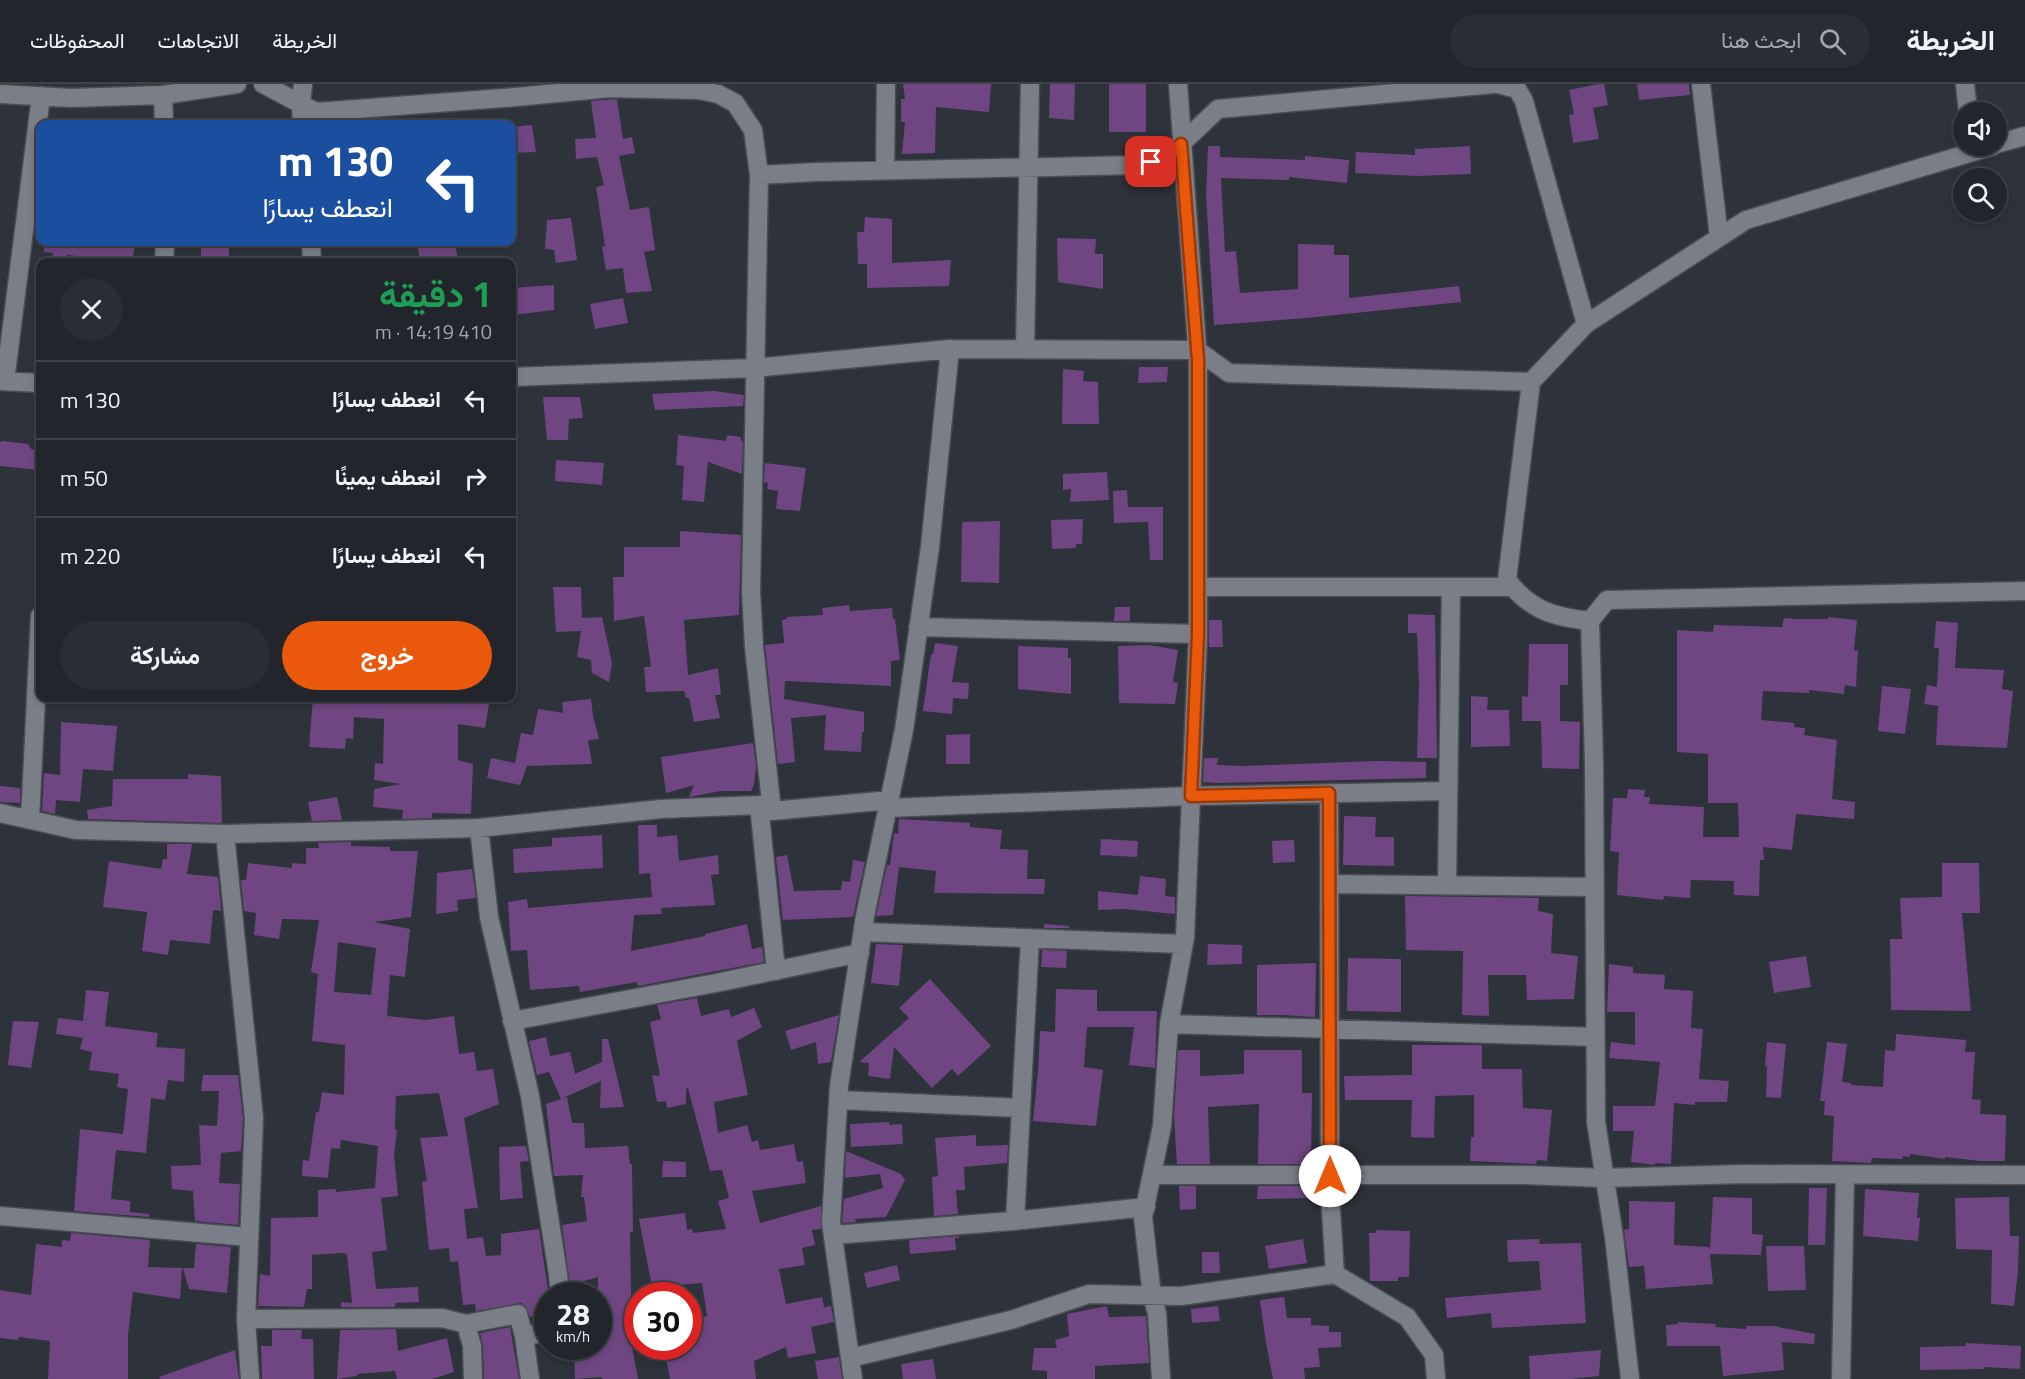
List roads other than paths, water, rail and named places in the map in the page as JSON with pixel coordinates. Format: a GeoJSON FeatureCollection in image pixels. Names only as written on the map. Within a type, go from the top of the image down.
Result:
{"type":"FeatureCollection","features":[{"type":"Feature","properties":{"kind":"street"},"geometry":{"type":"LineString","coordinates":[[0,94],[71,98],[163,95],[237,84]]}},
{"type":"Feature","properties":{"kind":"street"},"geometry":{"type":"LineString","coordinates":[[263,84],[316,112],[610,88],[721,89],[735,103],[753,130],[759,175],[751,591],[776,970]]}},
{"type":"Feature","properties":{"kind":"street"},"geometry":{"type":"LineString","coordinates":[[302,120],[303,84]]}},
{"type":"Feature","properties":{"kind":"street"},"geometry":{"type":"LineString","coordinates":[[885,170],[886,84]]}},
{"type":"Feature","properties":{"kind":"street"},"geometry":{"type":"LineString","coordinates":[[1025,349],[1030,84]]}},
{"type":"Feature","properties":{"kind":"street"},"geometry":{"type":"LineString","coordinates":[[1161,1379],[1157,1312],[1152,1296],[1143,1217],[1162,1126],[1169,1024],[1183,944],[1198,634],[1197,350],[1178,84]]}},
{"type":"Feature","properties":{"kind":"street"},"geometry":{"type":"LineString","coordinates":[[759,175],[1137,165],[1164,159],[1218,109],[1496,84],[1525,92],[1586,324]]}},
{"type":"Feature","properties":{"kind":"street"},"geometry":{"type":"LineString","coordinates":[[1701,84],[1719,237]]}},
{"type":"Feature","properties":{"kind":"street"},"geometry":{"type":"LineString","coordinates":[[1965,84],[1967,102]]}},
{"type":"Feature","properties":{"kind":"street"},"geometry":{"type":"LineString","coordinates":[[163,95],[164,120]]}},
{"type":"Feature","properties":{"kind":"street"},"geometry":{"type":"LineString","coordinates":[[38,120],[41,96]]}},
{"type":"Feature","properties":{"kind":"street"},"geometry":{"type":"LineString","coordinates":[[36,134],[3,381],[36,383]]}},
{"type":"Feature","properties":{"kind":"street"},"geometry":{"type":"LineString","coordinates":[[2007,141],[2025,136]]}},
{"type":"Feature","properties":{"kind":"street"},"geometry":{"type":"LineString","coordinates":[[1590,621],[1554,616],[1527,602],[1507,580],[1531,382],[1586,324],[1746,220],[1953,155]]}},
{"type":"Feature","properties":{"kind":"street"},"geometry":{"type":"LineString","coordinates":[[516,377],[754,368],[950,349],[1025,349],[1197,350],[1229,373],[1531,382]]}},
{"type":"Feature","properties":{"kind":"street"},"geometry":{"type":"LineString","coordinates":[[852,1379],[831,1222],[838,1100],[863,932],[904,730],[930,547],[950,349]]}},
{"type":"Feature","properties":{"kind":"street"},"geometry":{"type":"LineString","coordinates":[[1198,587],[1513,587]]}},
{"type":"Feature","properties":{"kind":"street"},"geometry":{"type":"LineString","coordinates":[[1447,885],[1451,587]]}},
{"type":"Feature","properties":{"kind":"street"},"geometry":{"type":"LineString","coordinates":[[1630,1379],[1614,1237],[1596,1122],[1594,763],[1590,621],[1607,600],[2025,591]]}},
{"type":"Feature","properties":{"kind":"street"},"geometry":{"type":"LineString","coordinates":[[918,627],[1198,634]]}},
{"type":"Feature","properties":{"kind":"street"},"geometry":{"type":"LineString","coordinates":[[30,820],[36,698]]}},
{"type":"Feature","properties":{"kind":"street"},"geometry":{"type":"LineString","coordinates":[[0,813],[76,830],[225,834],[479,828],[661,809],[1448,791]]}},
{"type":"Feature","properties":{"kind":"street"},"geometry":{"type":"LineString","coordinates":[[1329,793],[1330,1176],[1335,1274]]}},
{"type":"Feature","properties":{"kind":"street"},"geometry":{"type":"LineString","coordinates":[[479,828],[489,917],[530,1096],[559,1282]]}},
{"type":"Feature","properties":{"kind":"street"},"geometry":{"type":"LineString","coordinates":[[225,834],[254,1118],[246,1319],[250,1379]]}},
{"type":"Feature","properties":{"kind":"street"},"geometry":{"type":"LineString","coordinates":[[1329,884],[1594,887]]}},
{"type":"Feature","properties":{"kind":"street"},"geometry":{"type":"LineString","coordinates":[[863,932],[1183,944]]}},
{"type":"Feature","properties":{"kind":"street"},"geometry":{"type":"LineString","coordinates":[[1015,1221],[1030,938]]}},
{"type":"Feature","properties":{"kind":"street"},"geometry":{"type":"LineString","coordinates":[[512,1021],[860,953]]}},
{"type":"Feature","properties":{"kind":"street"},"geometry":{"type":"LineString","coordinates":[[1169,1024],[1595,1036]]}},
{"type":"Feature","properties":{"kind":"street"},"geometry":{"type":"LineString","coordinates":[[838,1100],[1021,1108]]}},
{"type":"Feature","properties":{"kind":"street"},"geometry":{"type":"LineString","coordinates":[[1152,1175],[1525,1175],[1604,1178],[1744,1174],[2025,1175]]}},
{"type":"Feature","properties":{"kind":"street"},"geometry":{"type":"LineString","coordinates":[[1841,1379],[1845,1175]]}},
{"type":"Feature","properties":{"kind":"street"},"geometry":{"type":"LineString","coordinates":[[833,1234],[1015,1221],[1146,1207]]}},
{"type":"Feature","properties":{"kind":"street"},"geometry":{"type":"LineString","coordinates":[[0,1216],[249,1237]]}},
{"type":"Feature","properties":{"kind":"street"},"geometry":{"type":"LineString","coordinates":[[850,1358],[1011,1320],[1089,1294],[1181,1296],[1335,1274],[1407,1317],[1434,1355],[1436,1379]]}},
{"type":"Feature","properties":{"kind":"street"},"geometry":{"type":"LineString","coordinates":[[246,1319],[442,1318],[466,1324],[518,1314],[524,1336],[530,1379]]}},
{"type":"Feature","properties":{"kind":"street"},"geometry":{"type":"LineString","coordinates":[[466,1324],[472,1347],[473,1379]]}},
{"type":"Feature","properties":{"kind":"street"},"geometry":{"type":"LineString","coordinates":[[524,1336],[534,1334]]}}]}
